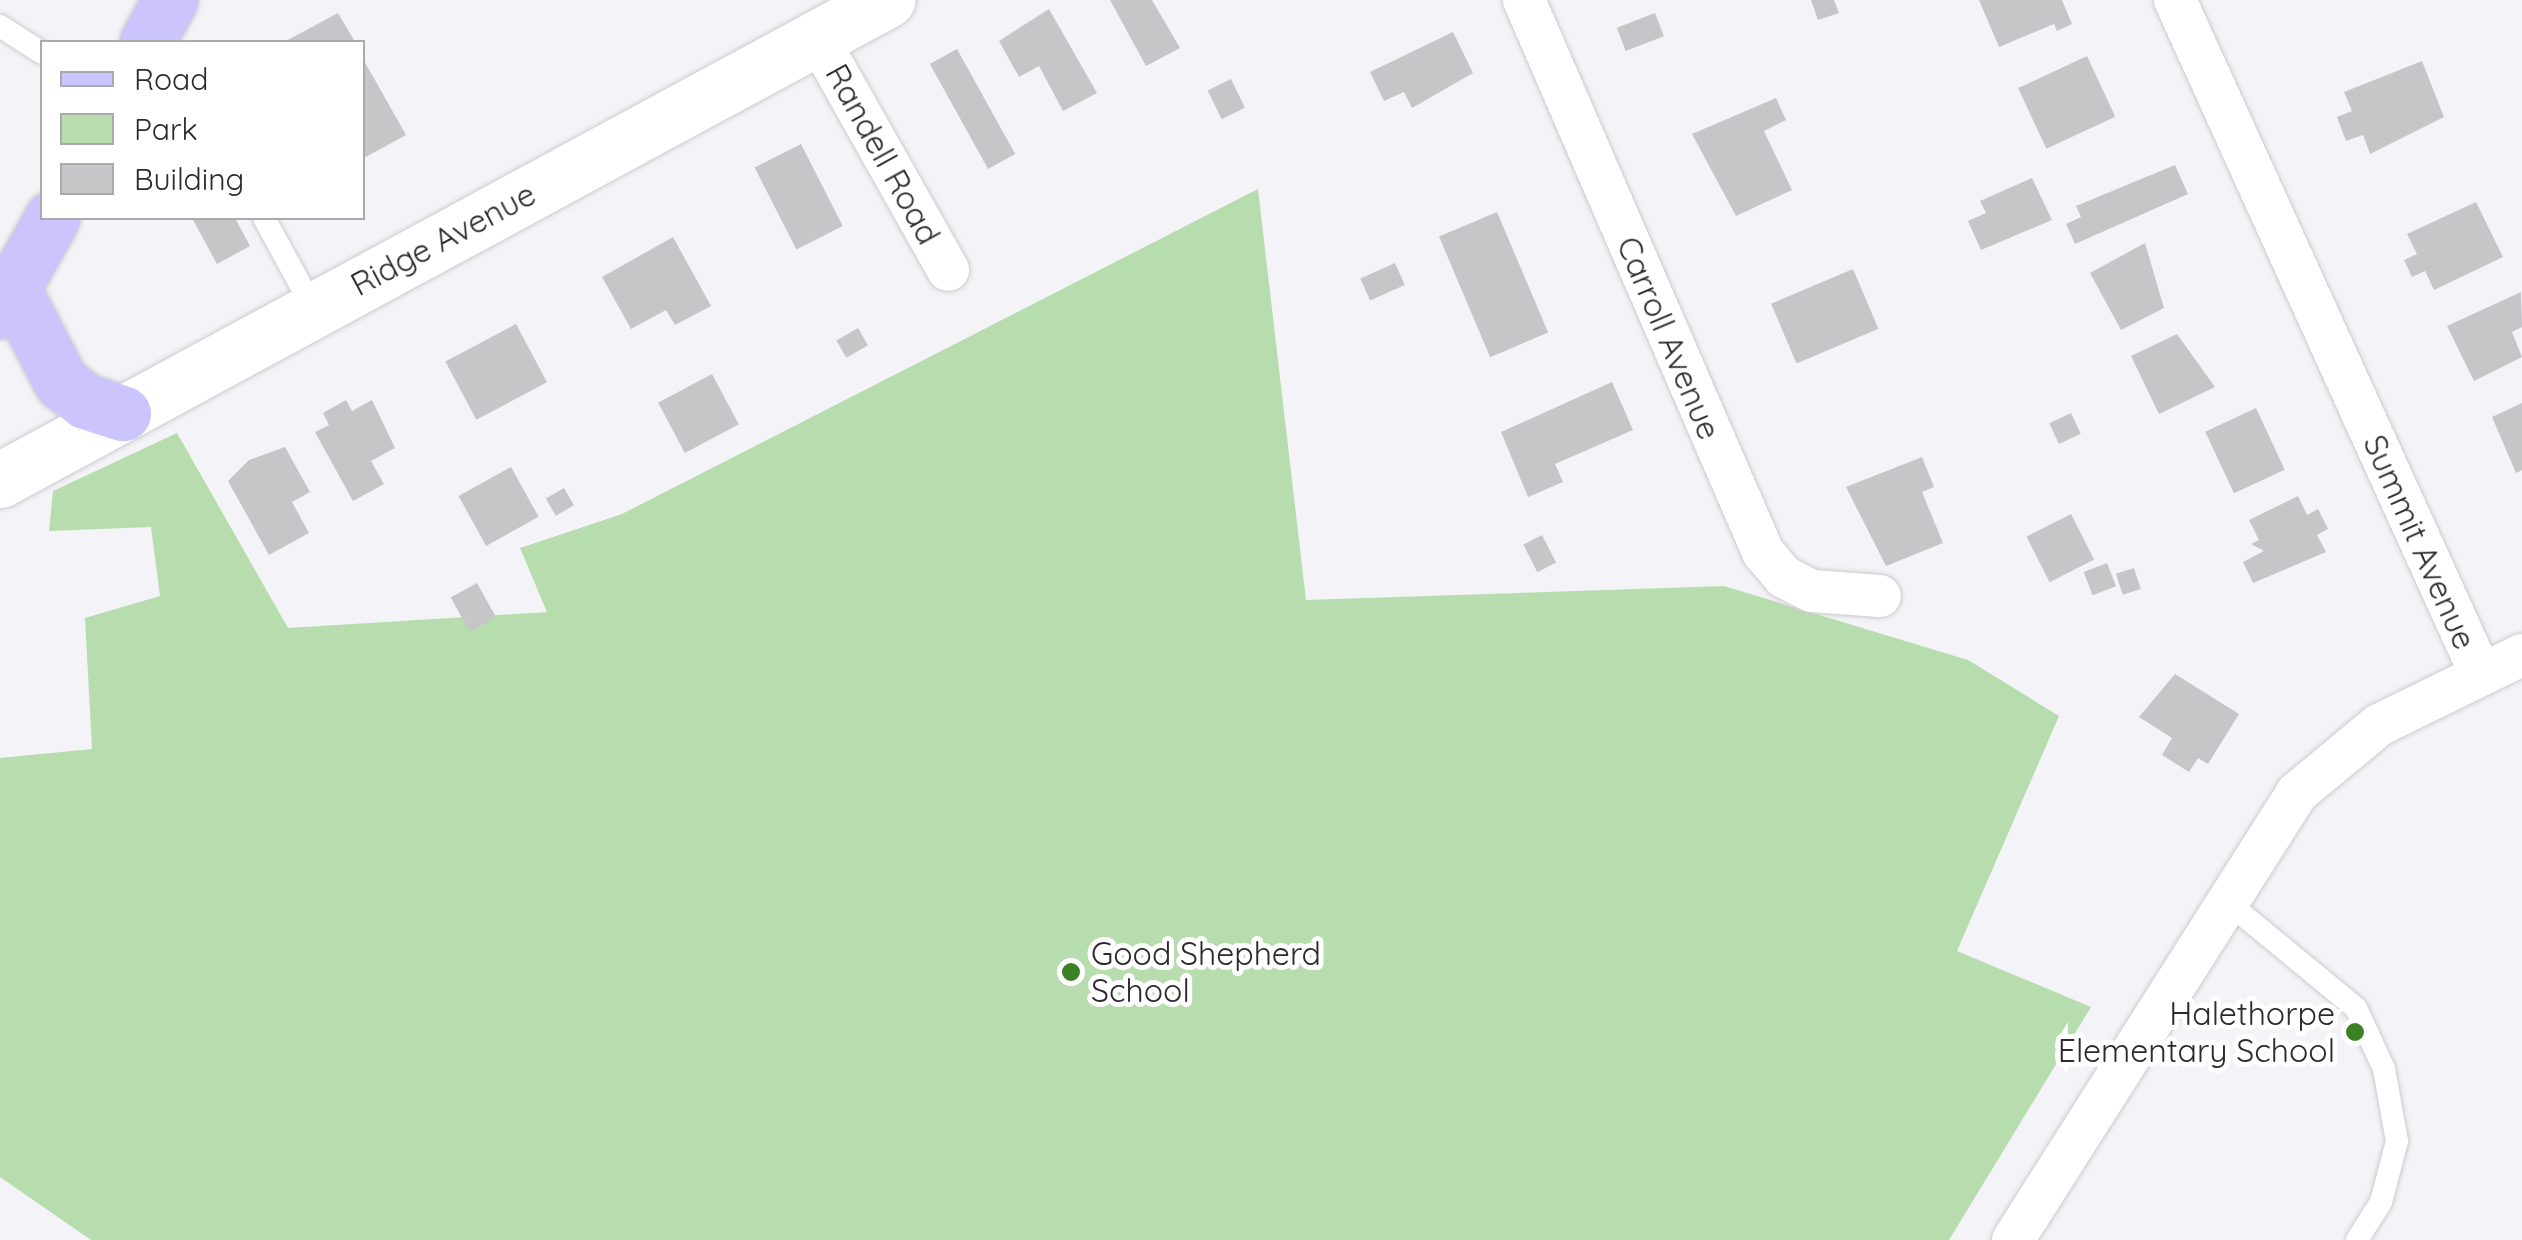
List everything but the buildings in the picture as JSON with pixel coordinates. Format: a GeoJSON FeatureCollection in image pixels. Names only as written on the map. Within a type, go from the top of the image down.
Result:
{"type":"FeatureCollection","features":[{"type":"Feature","properties":{"kind":"main road"},"geometry":{"type":"LineString","coordinates":[[148,40],[170,0]]}},
{"type":"Feature","properties":{"kind":"main road"},"geometry":{"type":"LineString","coordinates":[[51,220],[7,300],[61,382],[85,401],[123,412]]}},
{"type":"Feature","properties":{"kind":"street","name":"Ridge Avenue"},"geometry":{"type":"LineString","coordinates":[[0,480],[887,0]]}},
{"type":"Feature","properties":{"kind":"street","name":"Carroll Avenue"},"geometry":{"type":"LineString","coordinates":[[1524,0],[1764,552],[1784,577],[1812,591],[1880,596]]}},
{"type":"Feature","properties":{"kind":"street","name":"Summit Avenue"},"geometry":{"type":"LineString","coordinates":[[2013,1240],[2297,794],[2334,757],[2379,725],[2481,675],[2175,0]]}},
{"type":"Feature","properties":{"kind":"street","name":"Randell Road"},"geometry":{"type":"LineString","coordinates":[[818,38],[948,270]]}},
{"type":"Feature","properties":{"kind":"street"},"geometry":{"type":"LineString","coordinates":[[2481,675],[2522,655]]}},
{"type":"Feature","properties":{"kind":"lane"},"geometry":{"type":"LineString","coordinates":[[0,26],[40,53]]}},
{"type":"Feature","properties":{"kind":"lane"},"geometry":{"type":"LineString","coordinates":[[265,220],[313,308]]}},
{"type":"Feature","properties":{"kind":"lane"},"geometry":{"type":"LineString","coordinates":[[2226,900],[2356,1008],[2394,1105],[2396,1141],[2381,1202],[2357,1240]]}},
{"type":"Feature","properties":{"kind":"green space","name":"Good Shepherd School"},"geometry":{"type":"Polygon","coordinates":[[[1258,189],[1306,600],[1724,586],[1968,660],[2059,716],[1957,951],[2091,1007],[1949,1240],[91,1240],[0,1177],[0,758],[92,749],[85,618],[160,596],[151,527],[49,531],[53,491],[177,433],[288,628],[547,612],[520,548],[622,514],[1258,189]]]}},
{"type":"Feature","properties":{"kind":"place","name":"Good Shepherd School"},"geometry":{"type":"Point","coordinates":[1071,972]}},
{"type":"Feature","properties":{"kind":"place","name":"Halethorpe Elementary School"},"geometry":{"type":"Point","coordinates":[2355,1032]}}]}
